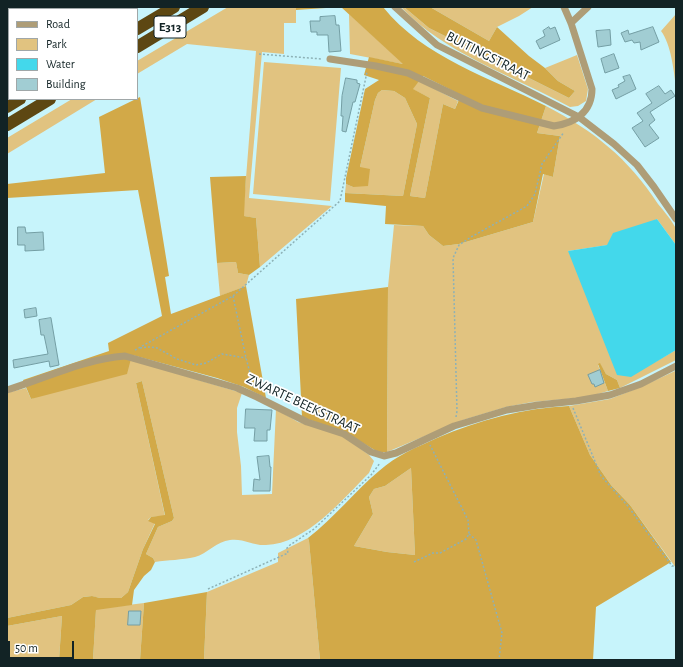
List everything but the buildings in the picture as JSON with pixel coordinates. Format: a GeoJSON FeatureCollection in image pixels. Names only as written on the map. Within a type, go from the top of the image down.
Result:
{"type":"FeatureCollection","features":[{"type":"Feature","properties":{"kind":"highway","name":"E313"},"geometry":{"type":"LineString","coordinates":[[138,28],[174,7]]}},
{"type":"Feature","properties":{"kind":"highway","name":"E313"},"geometry":{"type":"LineString","coordinates":[[138,46],[203,7]]}},
{"type":"Feature","properties":{"kind":"highway"},"geometry":{"type":"LineString","coordinates":[[7,107],[18,100]]}},
{"type":"Feature","properties":{"kind":"highway"},"geometry":{"type":"LineString","coordinates":[[7,125],[48,100]]}},
{"type":"Feature","properties":{"kind":"street","name":"BUITINGSTRAAT"},"geometry":{"type":"LineString","coordinates":[[395,7],[437,45],[576,119],[614,144],[637,165],[676,218]]}},
{"type":"Feature","properties":{"kind":"street"},"geometry":{"type":"LineString","coordinates":[[330,59],[408,73],[482,108],[554,126],[564,124],[576,119],[587,108],[592,98],[592,89],[571,23],[564,7]]}},
{"type":"Feature","properties":{"kind":"street"},"geometry":{"type":"LineString","coordinates":[[571,23],[588,7]]}},
{"type":"Feature","properties":{"kind":"street","name":"ZWARTE BEEKSTRAAT"},"geometry":{"type":"LineString","coordinates":[[7,390],[86,363],[112,357],[125,356],[216,381],[257,397],[307,422],[344,434],[371,452],[384,456]]}},
{"type":"Feature","properties":{"kind":"street"},"geometry":{"type":"LineString","coordinates":[[384,456],[396,453],[454,426],[507,410],[571,402],[610,395],[641,384],[676,366]]}},
{"type":"Feature","properties":{"kind":"path"},"geometry":{"type":"LineString","coordinates":[[259,54],[330,59]]}},
{"type":"Feature","properties":{"kind":"path"},"geometry":{"type":"LineString","coordinates":[[125,356],[233,296],[340,201],[369,65]]}},
{"type":"Feature","properties":{"kind":"path"},"geometry":{"type":"LineString","coordinates":[[454,426],[457,411],[453,258],[459,245],[527,206],[535,194],[542,164],[576,119]]}},
{"type":"Feature","properties":{"kind":"path"},"geometry":{"type":"LineString","coordinates":[[233,296],[246,358],[257,397]]}},
{"type":"Feature","properties":{"kind":"path"},"geometry":{"type":"LineString","coordinates":[[139,348],[157,348],[177,359],[196,365],[206,363],[222,354],[246,358]]}},
{"type":"Feature","properties":{"kind":"path"},"geometry":{"type":"LineString","coordinates":[[571,402],[601,476],[627,505],[672,566],[676,566]]}},
{"type":"Feature","properties":{"kind":"path"},"geometry":{"type":"LineString","coordinates":[[414,562],[433,553],[440,553],[466,539],[469,534],[468,520],[426,438]]}},
{"type":"Feature","properties":{"kind":"path"},"geometry":{"type":"LineString","coordinates":[[208,589],[288,553],[287,548],[290,544],[314,529],[371,476],[384,456]]}},
{"type":"Feature","properties":{"kind":"path"},"geometry":{"type":"LineString","coordinates":[[469,534],[476,540],[502,633],[499,660]]}},
{"type":"Feature","properties":{"kind":"green space"},"geometry":{"type":"Polygon","coordinates":[[[7,7],[76,7],[8,8],[7,29],[7,7]]]}},
{"type":"Feature","properties":{"kind":"green space"},"geometry":{"type":"Polygon","coordinates":[[[228,7],[296,7],[296,23],[284,23],[284,54],[262,52],[249,198],[332,206],[260,267],[256,218],[243,216],[256,51],[187,44],[138,73],[138,60],[228,7]]]}},
{"type":"Feature","properties":{"kind":"green space"},"geometry":{"type":"Polygon","coordinates":[[[401,7],[404,7],[429,28],[569,98],[575,91],[558,81],[545,68],[577,55],[588,89],[586,101],[578,106],[570,107],[481,63],[438,38],[418,23],[401,7]]]}},
{"type":"Feature","properties":{"kind":"green space"},"geometry":{"type":"Polygon","coordinates":[[[430,7],[533,7],[497,27],[489,41],[430,7]]]}},
{"type":"Feature","properties":{"kind":"green space"},"geometry":{"type":"Polygon","coordinates":[[[349,14],[403,63],[403,64],[350,54],[349,14]]]}},
{"type":"Feature","properties":{"kind":"green space"},"geometry":{"type":"Polygon","coordinates":[[[676,14],[676,88],[670,50],[661,31],[676,14]]]}},
{"type":"Feature","properties":{"kind":"green space"},"geometry":{"type":"Polygon","coordinates":[[[264,62],[341,68],[330,201],[253,194],[264,62]]]}},
{"type":"Feature","properties":{"kind":"green space"},"geometry":{"type":"Polygon","coordinates":[[[419,81],[458,101],[455,109],[443,104],[425,198],[410,196],[430,98],[412,89],[419,81]]]}},
{"type":"Feature","properties":{"kind":"green space"},"geometry":{"type":"Polygon","coordinates":[[[382,90],[394,91],[405,98],[417,124],[403,196],[345,193],[346,184],[353,187],[360,167],[375,100],[378,93],[382,90]]]}},
{"type":"Feature","properties":{"kind":"green space"},"geometry":{"type":"Polygon","coordinates":[[[70,100],[95,100],[7,154],[7,138],[70,100]]]}},
{"type":"Feature","properties":{"kind":"green space"},"geometry":{"type":"Polygon","coordinates":[[[546,106],[580,125],[622,159],[647,188],[675,226],[676,245],[657,219],[608,245],[568,251],[655,362],[676,350],[676,360],[620,388],[617,380],[606,374],[600,364],[598,365],[608,391],[588,397],[532,402],[506,407],[463,420],[387,452],[388,287],[394,225],[423,226],[429,235],[443,246],[459,244],[533,222],[544,174],[553,177],[560,136],[537,133],[546,106]]]}},
{"type":"Feature","properties":{"kind":"green space"},"geometry":{"type":"Polygon","coordinates":[[[236,262],[238,273],[249,275],[246,286],[220,296],[217,263],[236,262]]]}},
{"type":"Feature","properties":{"kind":"green space"},"geometry":{"type":"Polygon","coordinates":[[[131,360],[242,393],[237,408],[237,432],[241,466],[242,495],[272,494],[276,409],[298,422],[335,433],[346,438],[369,455],[374,461],[369,473],[336,507],[323,518],[309,529],[281,543],[262,545],[239,540],[230,540],[225,541],[195,557],[155,562],[153,558],[146,554],[158,527],[172,521],[174,518],[142,381],[136,383],[165,516],[151,517],[148,520],[155,523],[143,549],[128,592],[121,598],[100,598],[91,596],[83,597],[71,605],[7,618],[7,393],[26,388],[31,399],[131,360]]]}},
{"type":"Feature","properties":{"kind":"green space"},"geometry":{"type":"Polygon","coordinates":[[[675,371],[676,568],[630,505],[611,485],[590,455],[569,406],[610,399],[675,371]]]}},
{"type":"Feature","properties":{"kind":"green space"},"geometry":{"type":"Polygon","coordinates":[[[411,468],[415,555],[354,546],[373,514],[369,497],[374,489],[385,486],[411,468]]]}},
{"type":"Feature","properties":{"kind":"green space"},"geometry":{"type":"Polygon","coordinates":[[[308,538],[320,660],[204,660],[207,592],[278,562],[278,553],[308,538]]]}},
{"type":"Feature","properties":{"kind":"green space"},"geometry":{"type":"Polygon","coordinates":[[[144,603],[140,660],[93,660],[96,609],[144,603]]]}},
{"type":"Feature","properties":{"kind":"green space"},"geometry":{"type":"Polygon","coordinates":[[[62,616],[59,660],[7,660],[7,626],[62,616]]]}},
{"type":"Feature","properties":{"kind":"shaded area"},"geometry":{"type":"Polygon","coordinates":[[[296,7],[341,7],[296,10],[296,7]]]}},
{"type":"Feature","properties":{"kind":"shaded area"},"geometry":{"type":"Polygon","coordinates":[[[341,7],[383,7],[399,25],[438,53],[458,65],[546,106],[537,133],[560,136],[553,177],[543,174],[533,222],[459,244],[443,246],[429,235],[423,226],[385,224],[386,206],[345,202],[345,193],[403,196],[417,124],[405,98],[394,91],[382,90],[378,93],[375,100],[360,167],[370,169],[368,186],[353,187],[346,184],[346,178],[365,89],[379,80],[364,75],[369,57],[403,64],[341,7]],[[423,76],[413,89],[430,98],[410,196],[425,198],[443,104],[455,109],[461,95],[423,76]]]}},
{"type":"Feature","properties":{"kind":"shaded area"},"geometry":{"type":"Polygon","coordinates":[[[404,7],[430,7],[489,41],[497,27],[558,81],[575,91],[569,98],[429,28],[404,7]]]}},
{"type":"Feature","properties":{"kind":"shaded area"},"geometry":{"type":"Polygon","coordinates":[[[7,29],[8,29],[8,90],[7,29]]]}},
{"type":"Feature","properties":{"kind":"shaded area"},"geometry":{"type":"Polygon","coordinates":[[[140,97],[169,276],[165,277],[171,314],[246,286],[266,398],[244,387],[217,378],[132,355],[127,374],[31,399],[23,380],[109,351],[108,343],[162,316],[138,190],[7,198],[7,184],[105,173],[99,117],[134,100],[138,100],[140,97]]]}},
{"type":"Feature","properties":{"kind":"shaded area"},"geometry":{"type":"Polygon","coordinates":[[[246,176],[244,216],[256,218],[260,267],[249,275],[238,273],[236,262],[217,263],[210,177],[246,176]]]}},
{"type":"Feature","properties":{"kind":"shaded area"},"geometry":{"type":"Polygon","coordinates":[[[388,287],[387,452],[378,452],[346,433],[302,417],[296,299],[388,287]]]}},
{"type":"Feature","properties":{"kind":"shaded area"},"geometry":{"type":"Polygon","coordinates":[[[600,363],[606,374],[617,380],[620,388],[608,391],[598,364],[600,363]]]}},
{"type":"Feature","properties":{"kind":"shaded area"},"geometry":{"type":"Polygon","coordinates":[[[142,381],[174,518],[172,521],[158,527],[146,554],[153,558],[155,562],[151,570],[144,576],[134,590],[132,605],[96,610],[93,660],[59,660],[62,616],[7,626],[7,618],[71,605],[83,597],[92,596],[100,598],[121,598],[128,592],[143,549],[155,524],[148,521],[151,517],[165,515],[136,383],[142,381]]]}},
{"type":"Feature","properties":{"kind":"shaded area"},"geometry":{"type":"Polygon","coordinates":[[[569,406],[590,455],[611,485],[630,505],[671,562],[596,607],[593,660],[320,660],[308,538],[327,522],[379,471],[406,452],[437,438],[485,420],[519,412],[569,406]],[[411,468],[385,486],[374,489],[369,497],[373,514],[354,546],[415,555],[411,468]]]}},
{"type":"Feature","properties":{"kind":"shaded area"},"geometry":{"type":"Polygon","coordinates":[[[207,592],[204,660],[140,660],[144,603],[207,592]]]}},
{"type":"Feature","properties":{"kind":"water"},"geometry":{"type":"Polygon","coordinates":[[[657,219],[676,245],[676,350],[631,377],[617,375],[568,251],[607,245],[613,233],[657,219]]]}}]}
